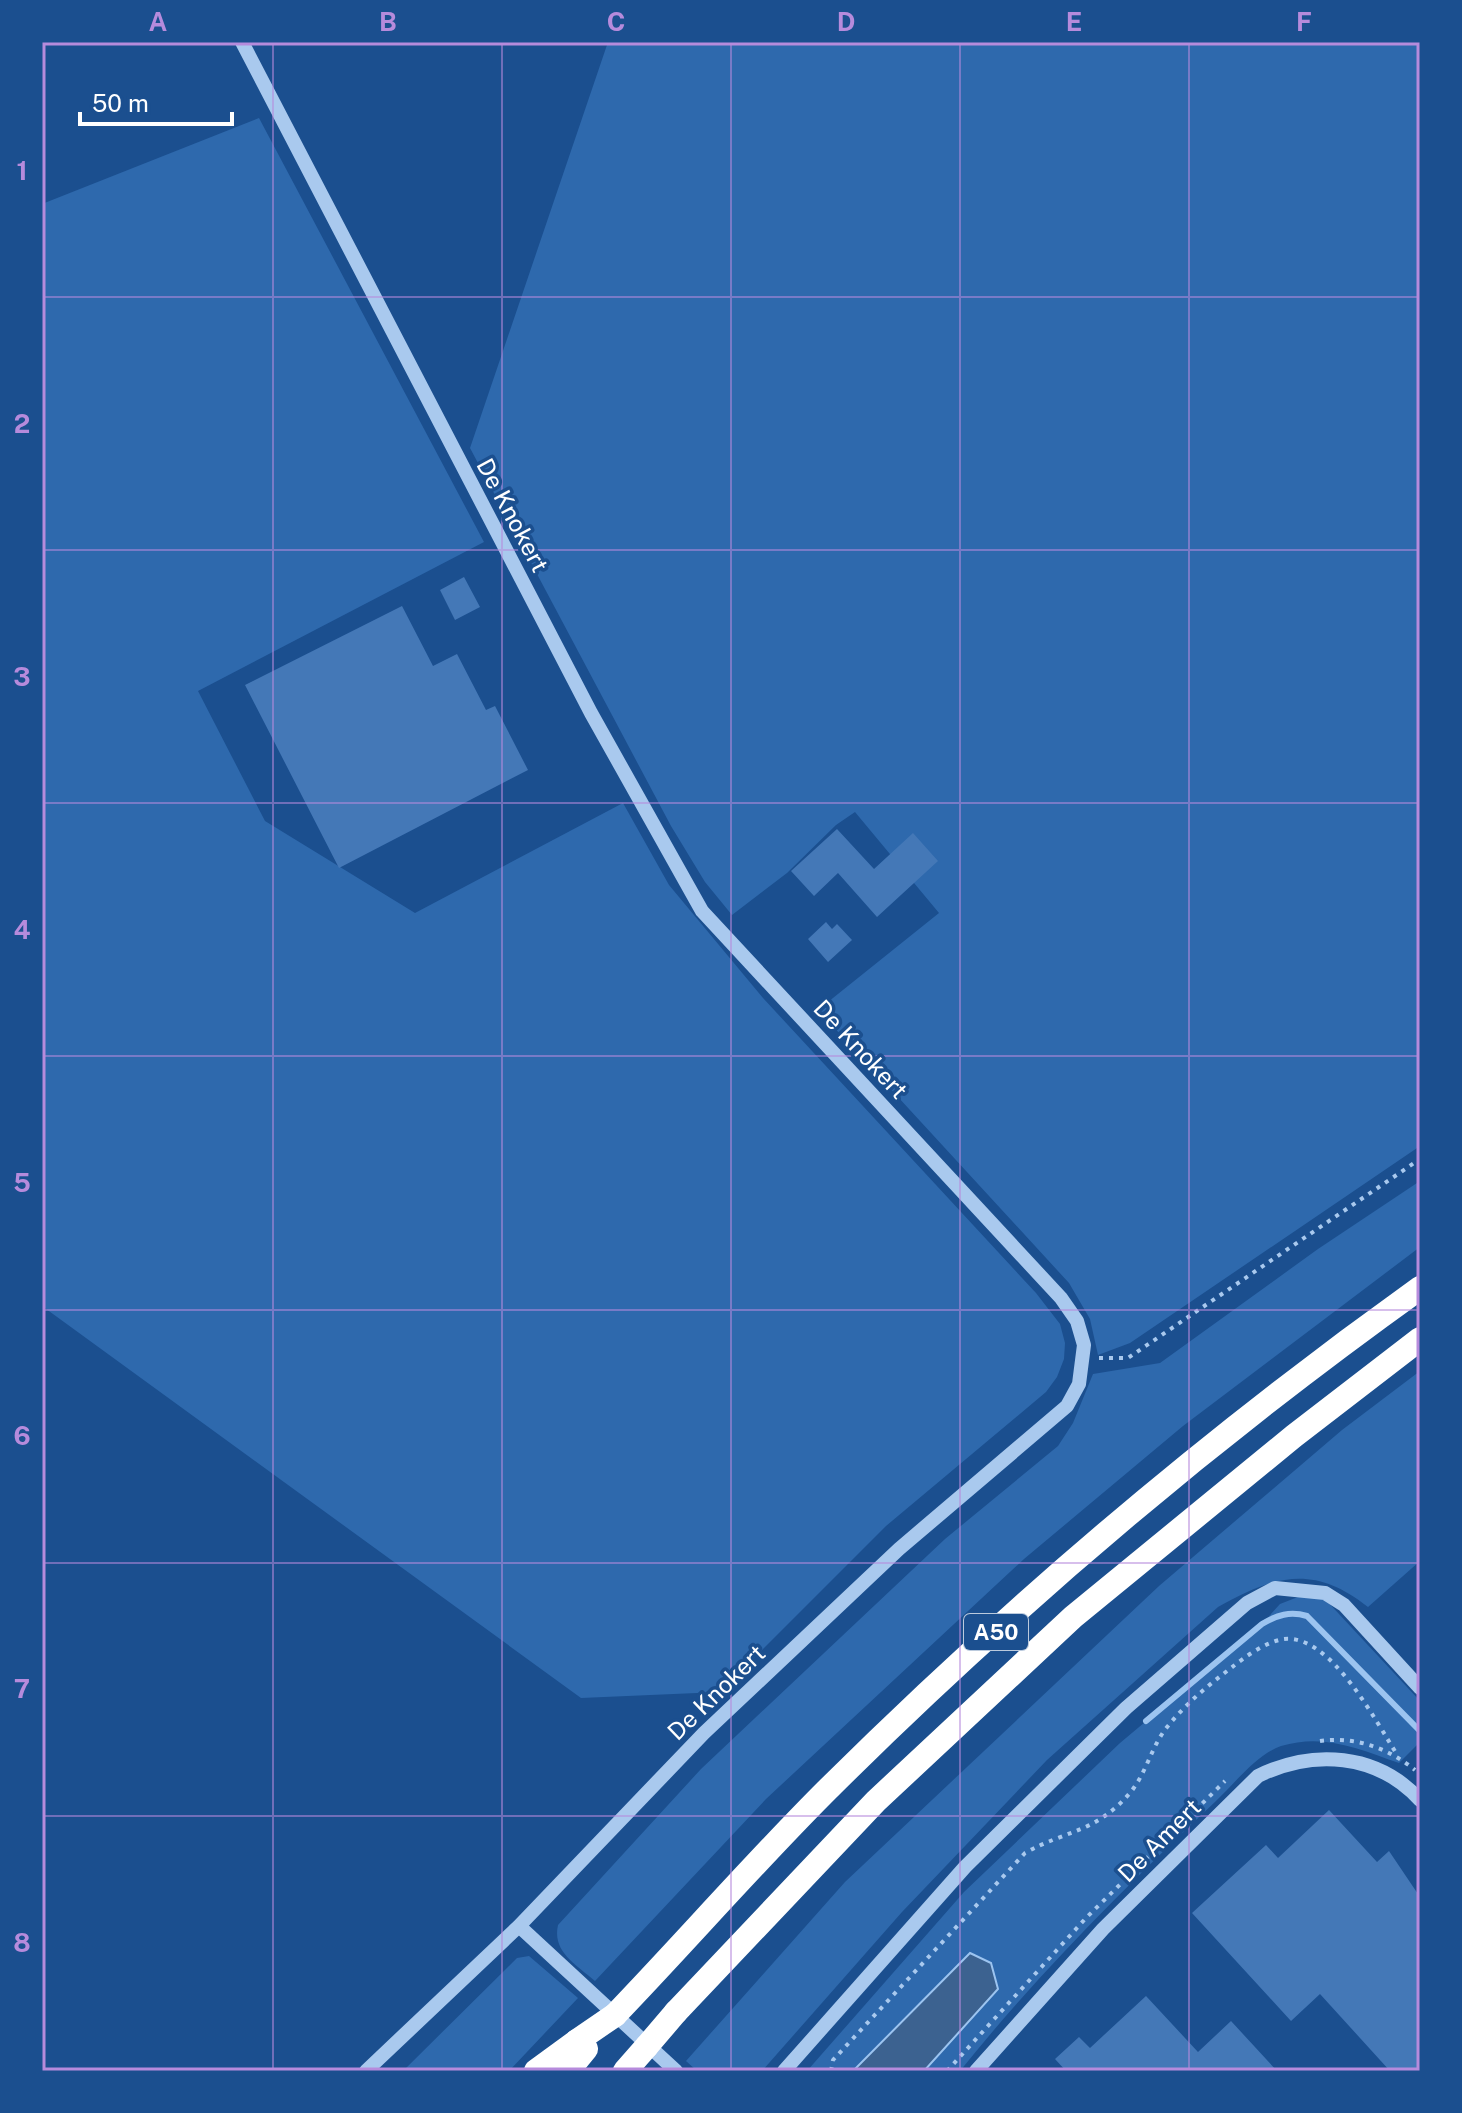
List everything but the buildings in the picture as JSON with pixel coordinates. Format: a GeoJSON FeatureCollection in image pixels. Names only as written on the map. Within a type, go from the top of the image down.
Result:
{"type":"FeatureCollection","features":[{"type":"Feature","properties":{"kind":"highway","name":"A50"},"geometry":{"type":"LineString","coordinates":[[536,2071],[582,2045],[615,2015],[826,1791],[1073,1560],[1220,1439],[1420,1288]]}},
{"type":"Feature","properties":{"kind":"highway","name":"A50"},"geometry":{"type":"LineString","coordinates":[[634,2062],[676,2012],[876,1801],[1073,1617],[1294,1436],[1420,1339]]}},
{"type":"Feature","properties":{"kind":"highway","name":"A50"},"geometry":{"type":"LineString","coordinates":[[568,2071],[582,2045]]}},
{"type":"Feature","properties":{"kind":"street","name":"De Knokert"},"geometry":{"type":"LineString","coordinates":[[242,42],[591,713],[702,911],[1061,1298],[1077,1321],[1084,1358],[1079,1384],[1059,1414],[899,1549],[704,1733],[519,1926],[366,2071]]}},
{"type":"Feature","properties":{"kind":"street"},"geometry":{"type":"LineString","coordinates":[[784,2071],[965,1867],[1126,1708],[1247,1603],[1275,1588],[1325,1593],[1344,1605],[1420,1688]]}},
{"type":"Feature","properties":{"kind":"street","name":"De Amert"},"geometry":{"type":"LineString","coordinates":[[976,2071],[1103,1929],[1258,1776],[1285,1763],[1317,1758],[1351,1759],[1379,1770],[1420,1800]]}},
{"type":"Feature","properties":{"kind":"street"},"geometry":{"type":"LineString","coordinates":[[519,1926],[676,2071]]}},
{"type":"Feature","properties":{"kind":"path"},"geometry":{"type":"LineString","coordinates":[[1084,1358],[1128,1358],[1420,1159]]}},
{"type":"Feature","properties":{"kind":"path"},"geometry":{"type":"LineString","coordinates":[[831,2071],[833,2060],[1025,1853],[1047,1840],[1084,1831],[1112,1811],[1131,1793],[1142,1775],[1147,1758],[1183,1709],[1251,1653],[1283,1639],[1306,1642],[1327,1655],[1363,1700],[1398,1756]]}},
{"type":"Feature","properties":{"kind":"shaded area"},"geometry":{"type":"Polygon","coordinates":[[[608,42],[1420,42],[1420,1146],[1130,1343],[1098,1355],[1090,1319],[1069,1283],[818,1010],[939,913],[855,812],[836,825],[787,873],[732,915],[705,882],[671,826],[470,448],[608,42]]]}},
{"type":"Feature","properties":{"kind":"shaded area"},"geometry":{"type":"Polygon","coordinates":[[[259,118],[484,542],[198,691],[265,821],[415,913],[623,803],[669,885],[763,998],[1036,1293],[1060,1324],[1065,1343],[1064,1359],[1057,1377],[1046,1392],[886,1526],[720,1692],[581,1698],[42,1306],[42,204],[259,118]]]}},
{"type":"Feature","properties":{"kind":"shaded area"},"geometry":{"type":"Polygon","coordinates":[[[1420,1181],[1420,1247],[1183,1426],[1024,1559],[766,1799],[595,1981],[567,1957],[559,1943],[558,1925],[701,1769],[945,1539],[1058,1446],[1073,1423],[1093,1374],[1160,1363],[1318,1249],[1420,1181]]]}},
{"type":"Feature","properties":{"kind":"shaded area"},"geometry":{"type":"Polygon","coordinates":[[[1420,1371],[1420,1561],[1368,1607],[1330,1584],[1294,1579],[1258,1587],[1218,1607],[1047,1760],[902,1912],[762,2071],[697,2071],[686,2061],[845,1882],[1159,1586],[1342,1430],[1420,1371]]]}},
{"type":"Feature","properties":{"kind":"shaded area"},"geometry":{"type":"Polygon","coordinates":[[[1303,1595],[1325,1599],[1420,1701],[1420,1742],[1399,1763],[1341,1744],[1312,1741],[1281,1746],[1263,1756],[1083,1932],[960,2071],[807,2071],[964,1892],[1120,1743],[1262,1624],[1280,1604],[1303,1595]]]}},
{"type":"Feature","properties":{"kind":"shaded area"},"geometry":{"type":"Polygon","coordinates":[[[970,1953],[991,1963],[998,1989],[924,2071],[853,2071],[970,1953]]]}},
{"type":"Feature","properties":{"kind":"shaded area"},"geometry":{"type":"Polygon","coordinates":[[[529,1956],[578,1998],[509,2071],[403,2071],[517,1958],[529,1956]]]}},
{"type":"Feature","properties":{"kind":"waterway"},"geometry":{"type":"LineString","coordinates":[[1146,1721],[1262,1624],[1278,1616],[1295,1614],[1307,1616],[1420,1731]]}}]}
